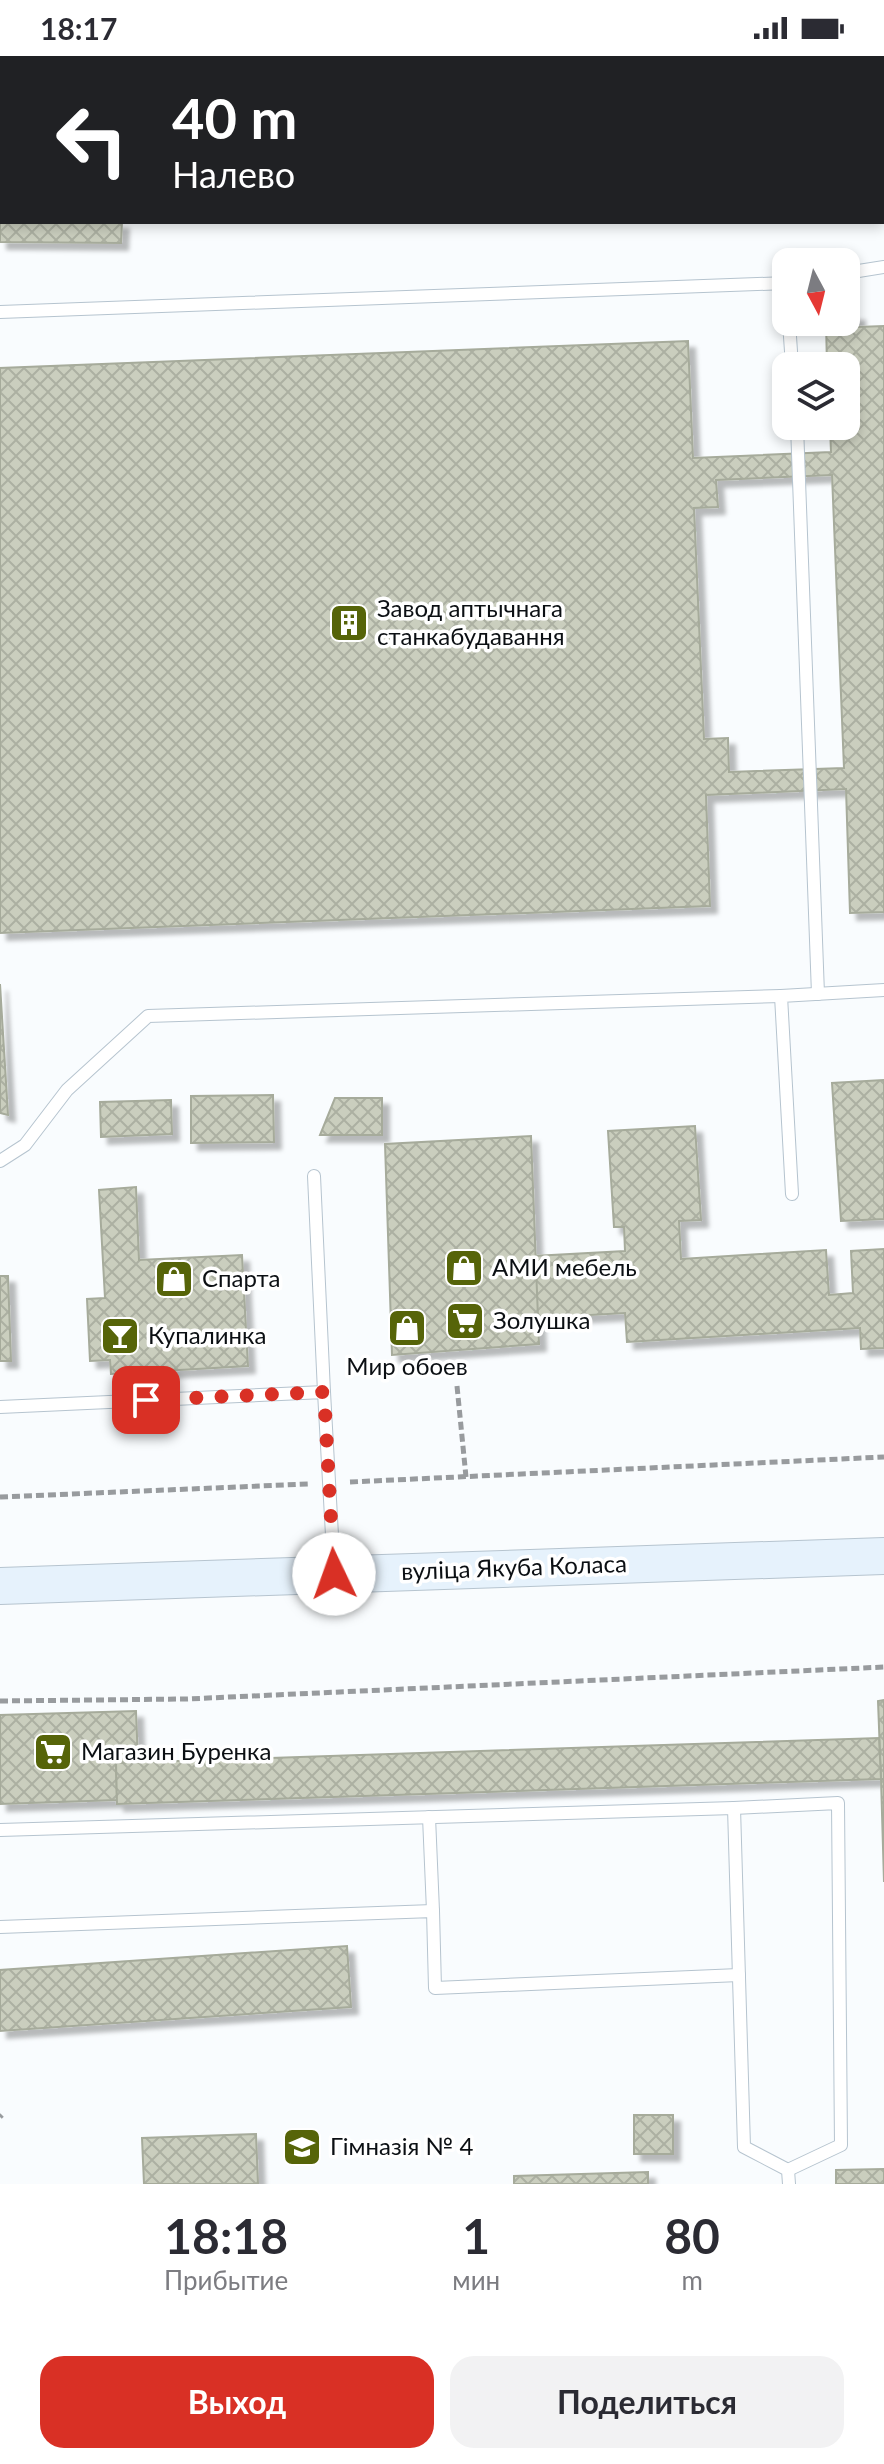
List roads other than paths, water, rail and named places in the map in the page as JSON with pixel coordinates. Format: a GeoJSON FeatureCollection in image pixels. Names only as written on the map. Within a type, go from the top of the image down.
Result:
{"type":"FeatureCollection","features":[{"type":"Feature","properties":{"kind":"main road","name":"вуліца Якуба Коласа"},"geometry":{"type":"LineString","coordinates":[[0,1586],[884,1556]]}},
{"type":"Feature","properties":{"kind":"lane"},"geometry":{"type":"LineString","coordinates":[[860,271],[884,267]]}},
{"type":"Feature","properties":{"kind":"lane"},"geometry":{"type":"LineString","coordinates":[[0,312],[772,284]]}},
{"type":"Feature","properties":{"kind":"lane"},"geometry":{"type":"LineString","coordinates":[[798,440],[818,994]]}},
{"type":"Feature","properties":{"kind":"lane"},"geometry":{"type":"LineString","coordinates":[[0,1161],[25,1145],[67,1090],[148,1016],[884,990]]}},
{"type":"Feature","properties":{"kind":"lane"},"geometry":{"type":"LineString","coordinates":[[781,996],[792,1194]]}},
{"type":"Feature","properties":{"kind":"lane"},"geometry":{"type":"LineString","coordinates":[[314,1176],[334,1574]]}},
{"type":"Feature","properties":{"kind":"lane"},"geometry":{"type":"LineString","coordinates":[[0,1407],[324,1392]]}},
{"type":"Feature","properties":{"kind":"lane"},"geometry":{"type":"LineString","coordinates":[[0,1830],[838,1803],[841,2145],[788,2170]]}},
{"type":"Feature","properties":{"kind":"lane"},"geometry":{"type":"LineString","coordinates":[[734,1808],[744,2147],[788,2170]]}},
{"type":"Feature","properties":{"kind":"lane"},"geometry":{"type":"LineString","coordinates":[[429,1817],[435,1988],[739,1975]]}},
{"type":"Feature","properties":{"kind":"lane"},"geometry":{"type":"LineString","coordinates":[[0,1927],[433,1911]]}},
{"type":"Feature","properties":{"kind":"lane"},"geometry":{"type":"LineString","coordinates":[[788,2170],[789,2184]]}},
{"type":"Feature","properties":{"kind":"place","name":"Завод аптычнага станкабудавання"},"geometry":{"type":"Point","coordinates":[349,623]}},
{"type":"Feature","properties":{"kind":"place","name":"АМИ мебель"},"geometry":{"type":"Point","coordinates":[464,1268]}},
{"type":"Feature","properties":{"kind":"place","name":"Спарта"},"geometry":{"type":"Point","coordinates":[174,1279]}},
{"type":"Feature","properties":{"kind":"place","name":"Золушка"},"geometry":{"type":"Point","coordinates":[465,1321]}},
{"type":"Feature","properties":{"kind":"place","name":"Мир обоев"},"geometry":{"type":"Point","coordinates":[407,1328]}},
{"type":"Feature","properties":{"kind":"place","name":"Купалинка"},"geometry":{"type":"Point","coordinates":[120,1336]}},
{"type":"Feature","properties":{"kind":"place","name":"Магазин Буренка"},"geometry":{"type":"Point","coordinates":[53,1752]}},
{"type":"Feature","properties":{"kind":"place","name":"Гімназія № 4"},"geometry":{"type":"Point","coordinates":[302,2147]}}]}
